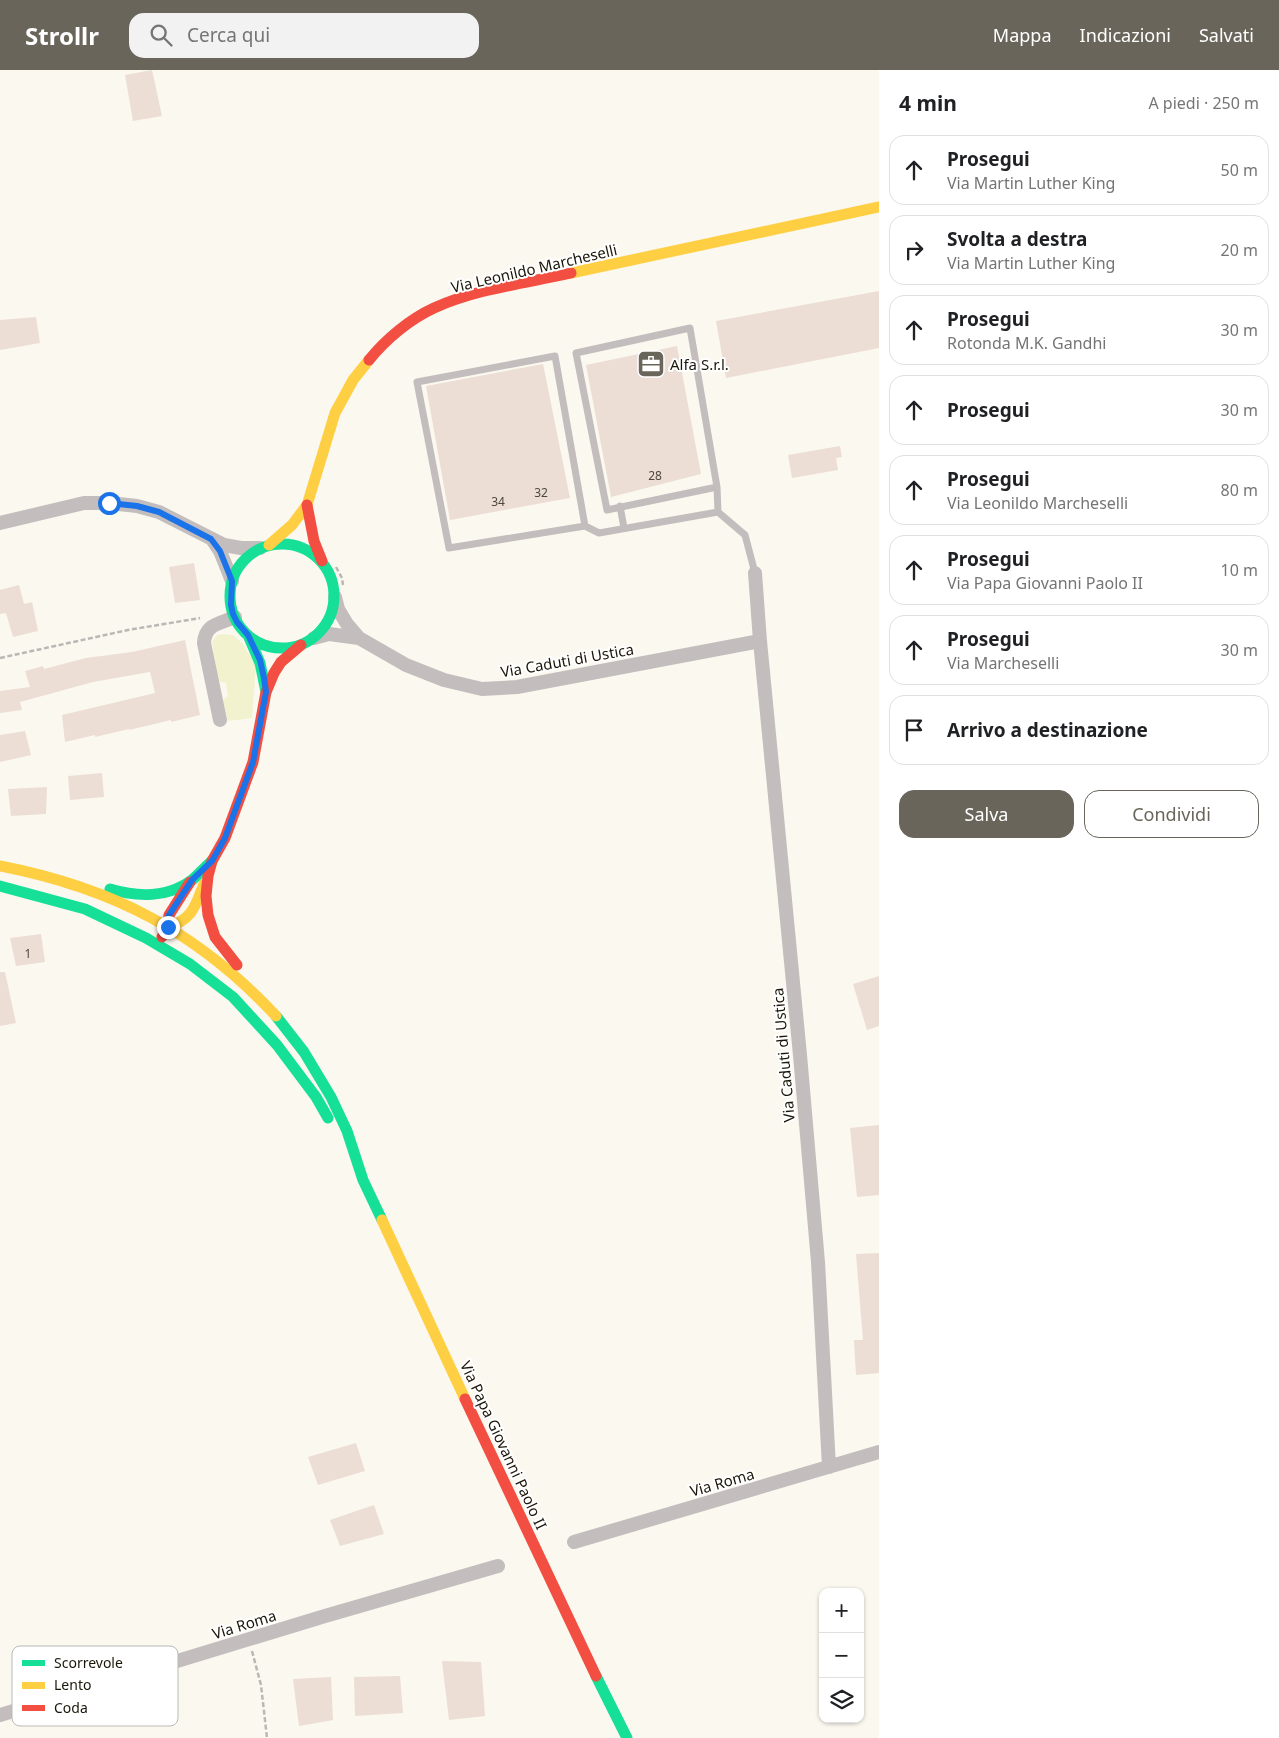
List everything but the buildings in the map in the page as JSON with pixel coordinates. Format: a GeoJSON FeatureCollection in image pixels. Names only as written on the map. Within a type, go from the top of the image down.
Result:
{"type":"FeatureCollection","features":[{"type":"Feature","properties":{"kind":"street","name":"Via Leonildo Marcheselli"},"geometry":{"type":"LineString","coordinates":[[265,546],[292,525],[307,505],[335,414],[353,380],[377,350],[404,327],[434,308],[474,294],[879,207]]}},
{"type":"Feature","properties":{"kind":"street"},"geometry":{"type":"LineString","coordinates":[[0,523],[84,503],[137,506],[159,512],[224,545],[241,548],[281,543],[294,544],[329,563],[331,576],[339,595],[331,616],[324,627],[281,662],[274,673],[266,692],[253,762],[225,838],[212,861]]}},
{"type":"Feature","properties":{"kind":"street","name":"Via Leonildo Marcheselli"},"geometry":{"type":"LineString","coordinates":[[307,505],[316,552],[329,563]]}},
{"type":"Feature","properties":{"kind":"street"},"geometry":{"type":"LineString","coordinates":[[211,539],[220,551],[232,581]]}},
{"type":"Feature","properties":{"kind":"street"},"geometry":{"type":"LineString","coordinates":[[265,546],[241,563],[232,581],[231,605],[235,617],[248,635],[260,660],[266,692]]}},
{"type":"Feature","properties":{"kind":"street","name":"Via Caduti di Ustica"},"geometry":{"type":"LineString","coordinates":[[754,573],[818,1262],[829,1467]]}},
{"type":"Feature","properties":{"kind":"street","name":"Via Caduti di Ustica"},"geometry":{"type":"LineString","coordinates":[[339,595],[338,609],[347,624],[359,638],[414,668],[444,680],[482,689],[517,687],[760,641]]}},
{"type":"Feature","properties":{"kind":"street"},"geometry":{"type":"LineString","coordinates":[[220,720],[204,643],[205,634],[209,628],[235,617]]}},
{"type":"Feature","properties":{"kind":"street","name":"Via Caduti di Ustica"},"geometry":{"type":"LineString","coordinates":[[307,641],[329,634],[359,638]]}},
{"type":"Feature","properties":{"kind":"street"},"geometry":{"type":"LineString","coordinates":[[248,635],[259,643],[287,648],[307,641]]}},
{"type":"Feature","properties":{"kind":"street","name":"Via Papa Giovanni Paolo II"},"geometry":{"type":"LineString","coordinates":[[212,861],[206,896],[208,915],[215,937],[227,954],[304,1039],[314,1056],[316,1071]]}},
{"type":"Feature","properties":{"kind":"street","name":"Via Papa Giovanni Paolo II"},"geometry":{"type":"LineString","coordinates":[[5,867],[34,866],[65,873],[121,892],[149,895],[174,890],[192,880],[212,861]]}},
{"type":"Feature","properties":{"kind":"street","name":"Via Papa Giovanni Paolo II"},"geometry":{"type":"LineString","coordinates":[[5,867],[40,874],[90,890],[128,906],[168,927],[215,958],[262,999],[293,1036],[325,1086],[349,1135],[356,1164]]}},
{"type":"Feature","properties":{"kind":"street"},"geometry":{"type":"LineString","coordinates":[[168,927],[182,923],[189,917],[208,876]]}},
{"type":"Feature","properties":{"kind":"street"},"geometry":{"type":"LineString","coordinates":[[158,944],[168,927],[169,915],[192,880]]}},
{"type":"Feature","properties":{"kind":"street","name":"Via Papa Giovanni Paolo II"},"geometry":{"type":"LineString","coordinates":[[0,886],[85,909],[158,944],[190,964],[233,997],[277,1045],[316,1097],[356,1164],[596,1676],[627,1738]]}},
{"type":"Feature","properties":{"kind":"street","name":"Via Roma"},"geometry":{"type":"LineString","coordinates":[[574,1542],[879,1452]]}},
{"type":"Feature","properties":{"kind":"street","name":"Via Roma"},"geometry":{"type":"LineString","coordinates":[[178,1662],[325,1616],[498,1566]]}},
{"type":"Feature","properties":{"kind":"street","name":"Via Roma"},"geometry":{"type":"LineString","coordinates":[[0,1716],[12,1712]]}},
{"type":"Feature","properties":{"kind":"lane"},"geometry":{"type":"LineString","coordinates":[[717,487],[607,510],[576,353],[690,328],[717,487],[718,512],[745,535],[754,573]]}},
{"type":"Feature","properties":{"kind":"lane"},"geometry":{"type":"LineString","coordinates":[[585,526],[554,356],[417,382],[449,548],[585,526],[599,533],[718,512]]}},
{"type":"Feature","properties":{"kind":"lane"},"geometry":{"type":"LineString","coordinates":[[620,506],[624,528]]}},
{"type":"Feature","properties":{"kind":"path"},"geometry":{"type":"LineString","coordinates":[[329,563],[342,578],[339,595]]}},
{"type":"Feature","properties":{"kind":"path"},"geometry":{"type":"LineString","coordinates":[[0,658],[128,630],[204,617]]}},
{"type":"Feature","properties":{"kind":"path"},"geometry":{"type":"LineString","coordinates":[[249,1640],[261,1686],[267,1738]]}},
{"type":"Feature","properties":{"kind":"green space"},"geometry":{"type":"Polygon","coordinates":[[[217,635],[233,635],[242,643],[256,665],[252,718],[228,721],[223,700],[228,696],[226,683],[218,681],[212,642],[217,635]]]}},
{"type":"Feature","properties":{"kind":"traffic: fast"},"geometry":{"type":"LineString","coordinates":[[282,544],[302,548],[319,559],[330,576],[334,596],[330,616],[319,633],[302,644],[282,648],[262,644],[245,633],[234,616],[230,596],[234,576],[245,559],[262,548],[282,544]]}},
{"type":"Feature","properties":{"kind":"traffic: fast"},"geometry":{"type":"LineString","coordinates":[[248,635],[260,663],[266,692]]}},
{"type":"Feature","properties":{"kind":"traffic: fast"},"geometry":{"type":"LineString","coordinates":[[110,889],[131,894],[163,893],[183,886],[212,861]]}},
{"type":"Feature","properties":{"kind":"traffic: fast"},"geometry":{"type":"LineString","coordinates":[[0,886],[85,909],[146,938],[190,964],[233,997],[277,1045],[316,1097],[328,1118]]}},
{"type":"Feature","properties":{"kind":"traffic: fast"},"geometry":{"type":"LineString","coordinates":[[276,1016],[304,1052],[331,1097],[347,1131],[363,1180],[382,1220]]}},
{"type":"Feature","properties":{"kind":"traffic: fast"},"geometry":{"type":"LineString","coordinates":[[596,1676],[627,1738]]}},
{"type":"Feature","properties":{"kind":"traffic: slow"},"geometry":{"type":"LineString","coordinates":[[571,273],[879,207]]}},
{"type":"Feature","properties":{"kind":"traffic: slow"},"geometry":{"type":"LineString","coordinates":[[269,545],[292,525],[307,505],[335,413],[353,380],[369,360]]}},
{"type":"Feature","properties":{"kind":"traffic: slow"},"geometry":{"type":"LineString","coordinates":[[0,866],[41,875],[80,887],[116,901],[151,918],[184,937],[216,960],[276,1016]]}},
{"type":"Feature","properties":{"kind":"traffic: slow"},"geometry":{"type":"LineString","coordinates":[[168,927],[188,916],[204,884]]}},
{"type":"Feature","properties":{"kind":"traffic: slow"},"geometry":{"type":"LineString","coordinates":[[382,1220],[465,1399]]}},
{"type":"Feature","properties":{"kind":"traffic: jam"},"geometry":{"type":"LineString","coordinates":[[369,360],[399,330],[416,318],[450,301],[501,287],[571,273]]}},
{"type":"Feature","properties":{"kind":"traffic: jam"},"geometry":{"type":"LineString","coordinates":[[307,505],[314,541],[322,561]]}},
{"type":"Feature","properties":{"kind":"traffic: jam"},"geometry":{"type":"LineString","coordinates":[[237,965],[215,937],[208,915],[206,896],[208,876],[212,861],[225,838],[253,762],[266,692],[281,662],[301,645]]}},
{"type":"Feature","properties":{"kind":"traffic: jam"},"geometry":{"type":"LineString","coordinates":[[162,937],[168,927],[169,915],[190,882]]}},
{"type":"Feature","properties":{"kind":"traffic: jam"},"geometry":{"type":"LineString","coordinates":[[465,1399],[596,1676]]}},
{"type":"Feature","properties":{"kind":"place","name":"Alfa S.r.l."},"geometry":{"type":"Point","coordinates":[651,364]}},
{"type":"Feature","properties":{"kind":"route"},"geometry":{"type":"LineString","coordinates":[[109,503],[137,506],[159,512],[211,539],[220,551],[232,581],[230,589],[233,614],[248,635],[260,660],[266,692],[253,762],[225,838],[212,861],[192,880],[169,915],[168,927]]}}]}
